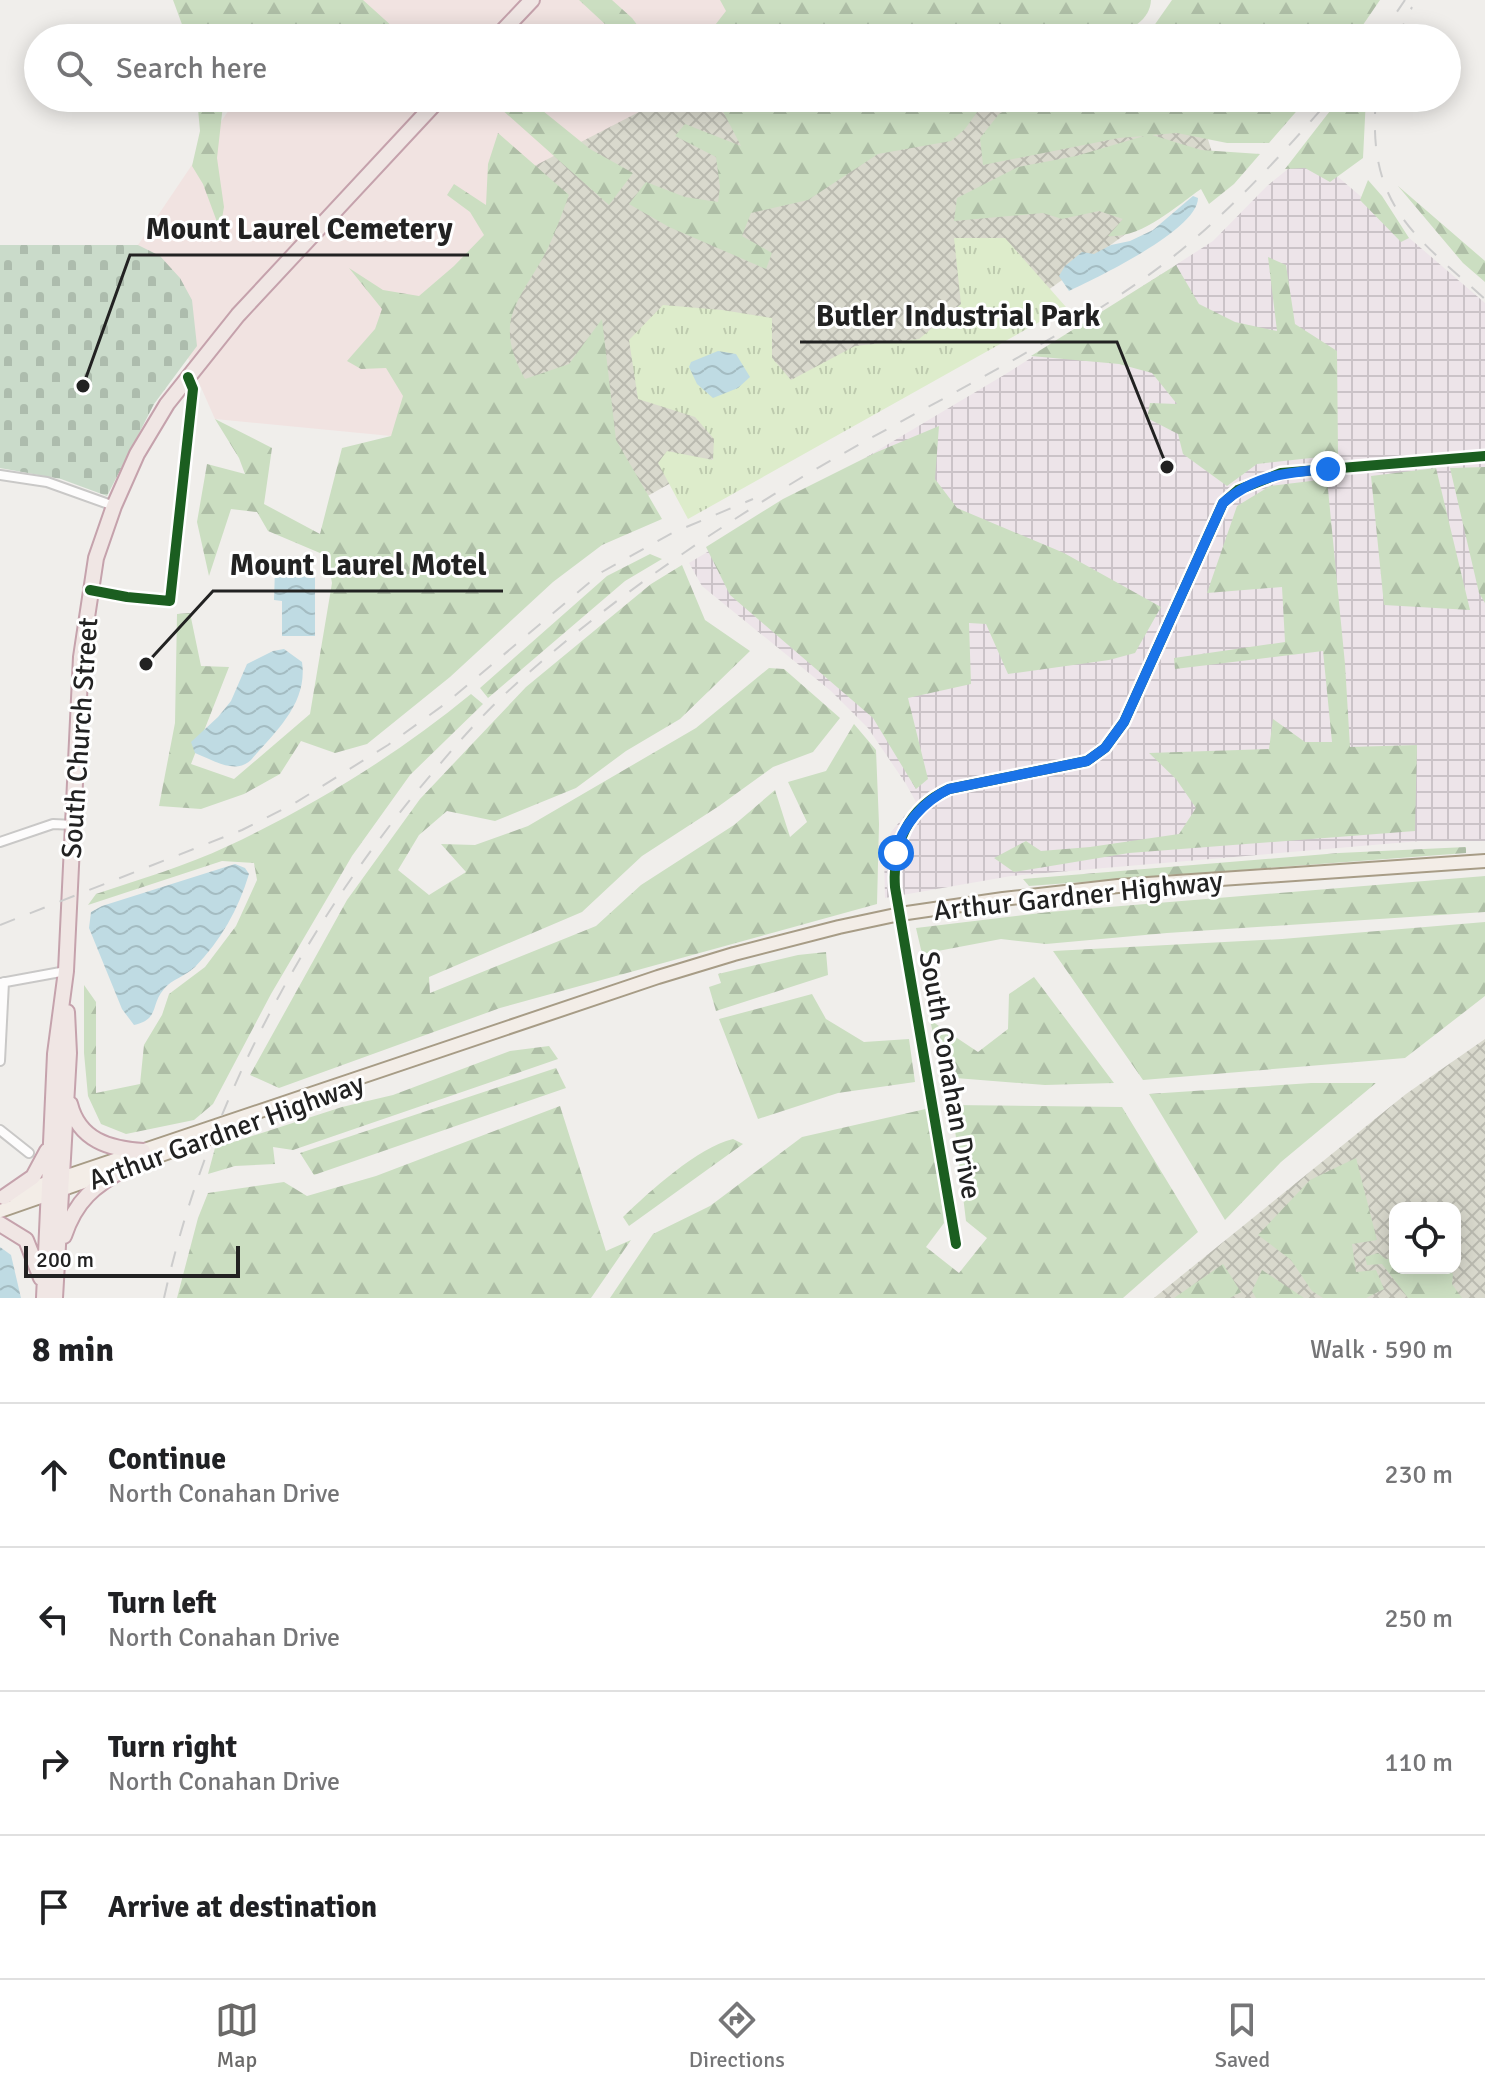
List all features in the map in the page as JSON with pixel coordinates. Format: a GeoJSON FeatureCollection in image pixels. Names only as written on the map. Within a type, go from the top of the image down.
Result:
{"type":"FeatureCollection","features":[{"type":"Feature","properties":{"kind":"highway"},"geometry":{"type":"LineString","coordinates":[[509,24],[532,0]]}},
{"type":"Feature","properties":{"kind":"highway","name":"South Church Street"},"geometry":{"type":"LineString","coordinates":[[48,1297],[58,1252],[52,1139],[55,1054],[66,971],[81,657],[96,558],[137,454],[167,404],[280,268],[427,112]]}},
{"type":"Feature","properties":{"kind":"highway","name":"South Church Street"},"geometry":{"type":"LineString","coordinates":[[48,1297],[67,1091],[66,971]]}},
{"type":"Feature","properties":{"kind":"highway"},"geometry":{"type":"LineString","coordinates":[[67,1091],[74,1117],[86,1134],[110,1147],[143,1151]]}},
{"type":"Feature","properties":{"kind":"highway"},"geometry":{"type":"LineString","coordinates":[[1,1202],[39,1169],[52,1139]]}},
{"type":"Feature","properties":{"kind":"highway"},"geometry":{"type":"LineString","coordinates":[[58,1252],[68,1224],[90,1191],[126,1168]]}},
{"type":"Feature","properties":{"kind":"highway"},"geometry":{"type":"LineString","coordinates":[[0,1224],[18,1234],[31,1248],[48,1297]]}},
{"type":"Feature","properties":{"kind":"main road","name":"Arthur Gardner Highway"},"geometry":{"type":"LineString","coordinates":[[56,1186],[143,1151],[658,977],[734,954],[900,914],[1118,886],[1485,861]]}},
{"type":"Feature","properties":{"kind":"main road","name":"Arthur Gardner Highway"},"geometry":{"type":"LineString","coordinates":[[1,1202],[126,1168],[451,1048]]}},
{"type":"Feature","properties":{"kind":"street"},"geometry":{"type":"LineString","coordinates":[[90,590],[170,601],[193,389],[188,377]]}},
{"type":"Feature","properties":{"kind":"street","name":"South Conahan Drive"},"geometry":{"type":"LineString","coordinates":[[956,1244],[894,869],[896,849],[904,830],[920,810],[949,789],[1087,761],[1105,748],[1124,722],[1223,503],[1238,490],[1281,473],[1485,456]]}},
{"type":"Feature","properties":{"kind":"street"},"geometry":{"type":"LineString","coordinates":[[0,475],[47,482],[114,506]]}},
{"type":"Feature","properties":{"kind":"street"},"geometry":{"type":"LineString","coordinates":[[0,842],[53,824],[74,825]]}},
{"type":"Feature","properties":{"kind":"street"},"geometry":{"type":"LineString","coordinates":[[0,1061],[2,983],[66,971]]}},
{"type":"Feature","properties":{"kind":"street"},"geometry":{"type":"LineString","coordinates":[[0,1130],[29,1153]]}},
{"type":"Feature","properties":{"kind":"shaded area"},"geometry":{"type":"Polygon","coordinates":[[[331,0],[768,0],[748,24],[307,24],[331,0]]]}},
{"type":"Feature","properties":{"kind":"shaded area"},"geometry":{"type":"Polygon","coordinates":[[[228,112],[672,112],[391,436],[215,419],[138,245],[228,112]]]}},
{"type":"Feature","properties":{"kind":"shaded area"},"geometry":{"type":"Polygon","coordinates":[[[639,112],[1199,112],[1217,168],[1004,322],[817,401],[578,535],[498,332],[515,176],[639,112]]]}},
{"type":"Feature","properties":{"kind":"shaded area"},"geometry":{"type":"Polygon","coordinates":[[[1309,152],[1485,303],[1485,841],[1420,841],[1011,876],[885,898],[884,852],[891,832],[916,802],[906,784],[868,728],[831,691],[702,586],[689,563],[1009,372],[1213,241],[1267,186],[1309,152]]]}},
{"type":"Feature","properties":{"kind":"shaded area"},"geometry":{"type":"Polygon","coordinates":[[[1485,1039],[1485,1298],[1154,1298],[1406,1094],[1485,1039]]]}},
{"type":"Feature","properties":{"kind":"green space"},"geometry":{"type":"Polygon","coordinates":[[[173,0],[363,0],[390,24],[182,24],[173,0]]]}},
{"type":"Feature","properties":{"kind":"green space"},"geometry":{"type":"Polygon","coordinates":[[[579,0],[612,0],[636,24],[605,24],[579,0]]]}},
{"type":"Feature","properties":{"kind":"green space"},"geometry":{"type":"Polygon","coordinates":[[[720,0],[1151,0],[1147,14],[1137,24],[716,24],[726,11],[720,0]]]}},
{"type":"Feature","properties":{"kind":"green space"},"geometry":{"type":"Polygon","coordinates":[[[1172,0],[1380,0],[1364,24],[1155,24],[1172,0]]]}},
{"type":"Feature","properties":{"kind":"green space"},"geometry":{"type":"Polygon","coordinates":[[[198,112],[222,112],[217,158],[224,207],[220,230],[203,184],[192,166],[200,131],[198,112]]]}},
{"type":"Feature","properties":{"kind":"green space"},"geometry":{"type":"Polygon","coordinates":[[[504,112],[544,112],[590,149],[633,173],[609,205],[504,112]]]}},
{"type":"Feature","properties":{"kind":"green space"},"geometry":{"type":"Polygon","coordinates":[[[723,112],[977,112],[951,141],[878,154],[808,200],[751,213],[742,236],[772,253],[766,269],[669,227],[629,204],[646,182],[685,197],[718,202],[720,187],[716,157],[675,136],[685,124],[741,146],[723,112]]]}},
{"type":"Feature","properties":{"kind":"green space"},"geometry":{"type":"Polygon","coordinates":[[[1296,112],[1269,143],[1227,143],[1177,133],[1152,135],[1201,150],[1260,154],[1234,184],[1209,204],[1201,189],[1145,227],[1120,236],[1108,236],[1123,219],[1099,211],[1062,219],[1043,213],[954,221],[957,198],[1018,167],[1076,156],[1144,136],[1119,138],[983,165],[980,138],[999,114],[1296,112]]]}},
{"type":"Feature","properties":{"kind":"green space"},"geometry":{"type":"Polygon","coordinates":[[[1329,112],[1365,112],[1363,158],[1330,182],[1305,168],[1285,169],[1329,112]]]}},
{"type":"Feature","properties":{"kind":"green space"},"geometry":{"type":"Polygon","coordinates":[[[498,133],[569,195],[548,248],[514,310],[510,340],[515,358],[525,379],[569,364],[602,319],[616,440],[662,519],[602,545],[553,582],[450,677],[367,744],[335,753],[301,741],[280,774],[244,794],[201,809],[159,806],[175,723],[177,614],[190,613],[201,666],[229,667],[191,764],[234,779],[310,714],[332,583],[327,556],[268,531],[257,512],[231,509],[209,576],[197,522],[207,464],[245,474],[215,419],[272,448],[264,504],[320,534],[342,448],[391,436],[403,396],[386,368],[361,369],[347,361],[375,329],[382,309],[349,268],[383,290],[419,296],[454,266],[484,235],[470,212],[447,195],[454,184],[486,205],[488,164],[498,133]]]}},
{"type":"Feature","properties":{"kind":"green space"},"geometry":{"type":"Polygon","coordinates":[[[1368,180],[1409,238],[1401,242],[1360,200],[1368,180]]]}},
{"type":"Feature","properties":{"kind":"green space"},"geometry":{"type":"Polygon","coordinates":[[[1398,186],[1485,261],[1485,282],[1463,263],[1398,186]]]}},
{"type":"Feature","properties":{"kind":"green space"},"geometry":{"type":"Polygon","coordinates":[[[954,238],[1005,238],[1066,307],[688,519],[658,463],[667,451],[713,460],[714,439],[695,417],[638,399],[629,340],[663,305],[772,318],[772,358],[791,380],[855,346],[919,339],[961,304],[954,238]]]}},
{"type":"Feature","properties":{"kind":"green space"},"geometry":{"type":"Polygon","coordinates":[[[0,245],[138,245],[160,256],[180,278],[192,300],[197,346],[154,404],[107,496],[61,479],[0,468],[0,245]]]}},
{"type":"Feature","properties":{"kind":"green space"},"geometry":{"type":"Polygon","coordinates":[[[1268,257],[1286,265],[1295,324],[1337,351],[1338,455],[1257,464],[1227,486],[1183,454],[1178,434],[1147,418],[1150,403],[1177,404],[1152,373],[1119,364],[1031,356],[1176,265],[1199,304],[1235,322],[1277,331],[1268,257]]]}},
{"type":"Feature","properties":{"kind":"green space"},"geometry":{"type":"Polygon","coordinates":[[[939,426],[935,479],[957,508],[1064,553],[1161,607],[1135,653],[1109,660],[1008,674],[986,624],[969,623],[971,684],[908,698],[928,779],[916,789],[873,718],[730,595],[706,547],[783,499],[877,452],[939,426]]]}},
{"type":"Feature","properties":{"kind":"green space"},"geometry":{"type":"Polygon","coordinates":[[[1485,467],[1485,603],[1479,593],[1450,468],[1485,467]]]}},
{"type":"Feature","properties":{"kind":"green space"},"geometry":{"type":"Polygon","coordinates":[[[1436,468],[1470,610],[1384,605],[1371,476],[1436,468]]]}},
{"type":"Feature","properties":{"kind":"green space"},"geometry":{"type":"Polygon","coordinates":[[[1327,479],[1350,747],[1417,745],[1415,831],[1129,853],[1014,872],[994,858],[1026,841],[1041,851],[1179,834],[1196,808],[1176,779],[1149,753],[1269,749],[1273,719],[1305,742],[1332,742],[1323,651],[1175,669],[1174,658],[1285,642],[1282,587],[1207,593],[1237,506],[1270,486],[1327,479]]]}},
{"type":"Feature","properties":{"kind":"green space"},"geometry":{"type":"Polygon","coordinates":[[[650,554],[662,559],[625,581],[488,698],[480,688],[607,576],[650,554]]]}},
{"type":"Feature","properties":{"kind":"green space"},"geometry":{"type":"Polygon","coordinates":[[[682,565],[705,620],[750,651],[680,719],[626,751],[576,788],[495,821],[447,811],[419,835],[398,870],[429,895],[466,872],[441,844],[475,845],[528,826],[696,728],[769,668],[784,669],[840,718],[813,752],[773,767],[642,856],[582,912],[429,977],[430,993],[596,926],[641,885],[734,825],[775,790],[790,837],[807,822],[788,782],[826,771],[854,724],[876,750],[879,824],[877,904],[500,1008],[279,1088],[250,1075],[347,900],[420,799],[526,687],[651,584],[682,565]]]}},
{"type":"Feature","properties":{"kind":"green space"},"geometry":{"type":"Polygon","coordinates":[[[471,694],[483,704],[410,775],[352,856],[271,994],[213,1104],[194,1120],[126,1134],[101,1124],[88,1096],[84,1053],[84,985],[96,1002],[96,1093],[140,1084],[144,1045],[162,1015],[169,994],[205,967],[236,926],[257,880],[254,863],[222,861],[88,905],[96,894],[212,853],[292,814],[385,758],[471,694]]]}},
{"type":"Feature","properties":{"kind":"green space"},"geometry":{"type":"Polygon","coordinates":[[[1466,847],[1466,853],[1029,886],[1023,879],[1339,853],[1466,847]]]}},
{"type":"Feature","properties":{"kind":"green space"},"geometry":{"type":"Polygon","coordinates":[[[1485,876],[1485,912],[1046,944],[1001,939],[922,954],[916,928],[1049,912],[1485,876]]]}},
{"type":"Feature","properties":{"kind":"green space"},"geometry":{"type":"Polygon","coordinates":[[[1485,922],[1485,996],[1405,1058],[1143,1080],[1053,951],[1282,939],[1485,922]]]}},
{"type":"Feature","properties":{"kind":"green space"},"geometry":{"type":"Polygon","coordinates":[[[826,952],[828,975],[716,1011],[709,987],[721,983],[718,974],[798,955],[826,952]]]}},
{"type":"Feature","properties":{"kind":"green space"},"geometry":{"type":"Polygon","coordinates":[[[1034,977],[1114,1083],[1045,1085],[943,1077],[930,1020],[978,1052],[1008,1029],[1009,994],[1034,977]]]}},
{"type":"Feature","properties":{"kind":"green space"},"geometry":{"type":"Polygon","coordinates":[[[812,994],[826,1019],[864,1042],[909,1039],[915,1082],[838,1093],[758,1119],[719,1019],[812,994]]]}},
{"type":"Feature","properties":{"kind":"green space"},"geometry":{"type":"Polygon","coordinates":[[[549,1046],[558,1059],[293,1150],[273,1147],[275,1164],[235,1166],[208,1174],[215,1148],[342,1107],[393,1095],[510,1051],[549,1046]]]}},
{"type":"Feature","properties":{"kind":"green space"},"geometry":{"type":"Polygon","coordinates":[[[556,1068],[566,1088],[314,1175],[300,1153],[556,1068]]]}},
{"type":"Feature","properties":{"kind":"green space"},"geometry":{"type":"Polygon","coordinates":[[[1311,1083],[1376,1083],[1281,1162],[1225,1220],[1149,1094],[1311,1083]]]}},
{"type":"Feature","properties":{"kind":"green space"},"geometry":{"type":"Polygon","coordinates":[[[952,1105],[1122,1107],[1198,1232],[1123,1298],[610,1298],[653,1234],[710,1206],[802,1137],[930,1108],[944,1223],[926,1247],[959,1273],[987,1238],[966,1221],[952,1105]]]}},
{"type":"Feature","properties":{"kind":"green space"},"geometry":{"type":"Polygon","coordinates":[[[560,1106],[606,1251],[631,1240],[591,1298],[177,1298],[198,1218],[208,1193],[284,1182],[307,1196],[376,1176],[560,1106]]]}},
{"type":"Feature","properties":{"kind":"green space"},"geometry":{"type":"Polygon","coordinates":[[[733,1139],[743,1144],[629,1226],[623,1217],[660,1183],[704,1151],[733,1139]]]}},
{"type":"Feature","properties":{"kind":"green space"},"geometry":{"type":"Polygon","coordinates":[[[1356,1158],[1377,1240],[1352,1244],[1356,1272],[1376,1270],[1384,1289],[1366,1298],[1323,1298],[1312,1291],[1291,1260],[1258,1235],[1310,1180],[1356,1158]]]}},
{"type":"Feature","properties":{"kind":"green space"},"geometry":{"type":"Polygon","coordinates":[[[1378,1253],[1389,1259],[1389,1273],[1382,1264],[1367,1265],[1365,1257],[1378,1253]]]}},
{"type":"Feature","properties":{"kind":"green space"},"geometry":{"type":"Polygon","coordinates":[[[1223,1264],[1241,1292],[1230,1298],[1174,1298],[1223,1264]]]}},
{"type":"Feature","properties":{"kind":"green space"},"geometry":{"type":"Polygon","coordinates":[[[1262,1270],[1304,1298],[1256,1298],[1252,1291],[1262,1270]]]}},
{"type":"Feature","properties":{"kind":"green space"},"geometry":{"type":"Polygon","coordinates":[[[1390,1274],[1453,1274],[1452,1284],[1462,1298],[1408,1298],[1390,1274]]]}},
{"type":"Feature","properties":{"kind":"water"},"geometry":{"type":"Polygon","coordinates":[[[1193,196],[1198,198],[1194,211],[1164,238],[1144,252],[1069,291],[1059,276],[1065,266],[1082,252],[1094,254],[1153,230],[1193,196]]]}},
{"type":"Feature","properties":{"kind":"water"},"geometry":{"type":"Polygon","coordinates":[[[718,351],[736,354],[750,377],[738,388],[713,398],[697,384],[689,367],[691,362],[718,351]]]}},
{"type":"Feature","properties":{"kind":"water"},"geometry":{"type":"Polygon","coordinates":[[[275,569],[315,571],[315,636],[282,636],[282,601],[274,600],[275,569]]]}},
{"type":"Feature","properties":{"kind":"water"},"geometry":{"type":"Polygon","coordinates":[[[284,649],[302,662],[303,677],[288,716],[270,738],[251,760],[238,766],[224,765],[195,753],[191,742],[231,701],[247,664],[284,649]]]}},
{"type":"Feature","properties":{"kind":"water"},"geometry":{"type":"Polygon","coordinates":[[[235,864],[245,868],[249,874],[240,900],[221,935],[195,967],[164,989],[148,1019],[134,1025],[122,1009],[89,928],[91,912],[235,864]]]}},
{"type":"Feature","properties":{"kind":"water"},"geometry":{"type":"Polygon","coordinates":[[[0,1247],[11,1255],[21,1298],[0,1298],[0,1247]]]}},
{"type":"Feature","properties":{"kind":"railway"},"geometry":{"type":"LineString","coordinates":[[1389,24],[1405,0]]}},
{"type":"Feature","properties":{"kind":"railway"},"geometry":{"type":"LineString","coordinates":[[1404,24],[1412,7]]}},
{"type":"Feature","properties":{"kind":"railway"},"geometry":{"type":"LineString","coordinates":[[164,1298],[204,1161],[261,1029],[333,905],[374,846],[482,717],[574,634],[722,528],[799,479],[1031,350],[1122,294],[1165,263],[1252,185],[1319,112]]}},
{"type":"Feature","properties":{"kind":"railway"},"geometry":{"type":"LineString","coordinates":[[1376,112],[1379,165],[1387,191],[1400,214],[1416,235],[1485,299]]}},
{"type":"Feature","properties":{"kind":"railway"},"geometry":{"type":"LineString","coordinates":[[0,925],[242,830],[295,803],[388,745],[445,704],[602,572],[672,533],[753,499]]}},
{"type":"Feature","properties":{"kind":"cycle path"},"geometry":{"type":"LineString","coordinates":[[90,590],[170,601],[193,389],[188,377]]}},
{"type":"Feature","properties":{"kind":"cycle path"},"geometry":{"type":"LineString","coordinates":[[956,1244],[895,887],[896,856],[913,817],[923,806],[949,789],[1087,761],[1105,748],[1124,722],[1223,503],[1238,490],[1281,473],[1485,456]]}},
{"type":"Feature","properties":{"kind":"place","name":"Mount Laurel Cemetery"},"geometry":{"type":"Point","coordinates":[83,386]}},
{"type":"Feature","properties":{"kind":"place","name":"Butler Industrial Park"},"geometry":{"type":"Point","coordinates":[1167,467]}},
{"type":"Feature","properties":{"kind":"place","name":"Mount Laurel Motel"},"geometry":{"type":"Point","coordinates":[146,664]}},
{"type":"Feature","properties":{"kind":"route"},"geometry":{"type":"LineString","coordinates":[[896,853],[904,830],[920,810],[939,794],[949,789],[1087,761],[1105,748],[1124,722],[1223,503],[1238,490],[1258,480],[1281,473],[1328,469]]}}]}
